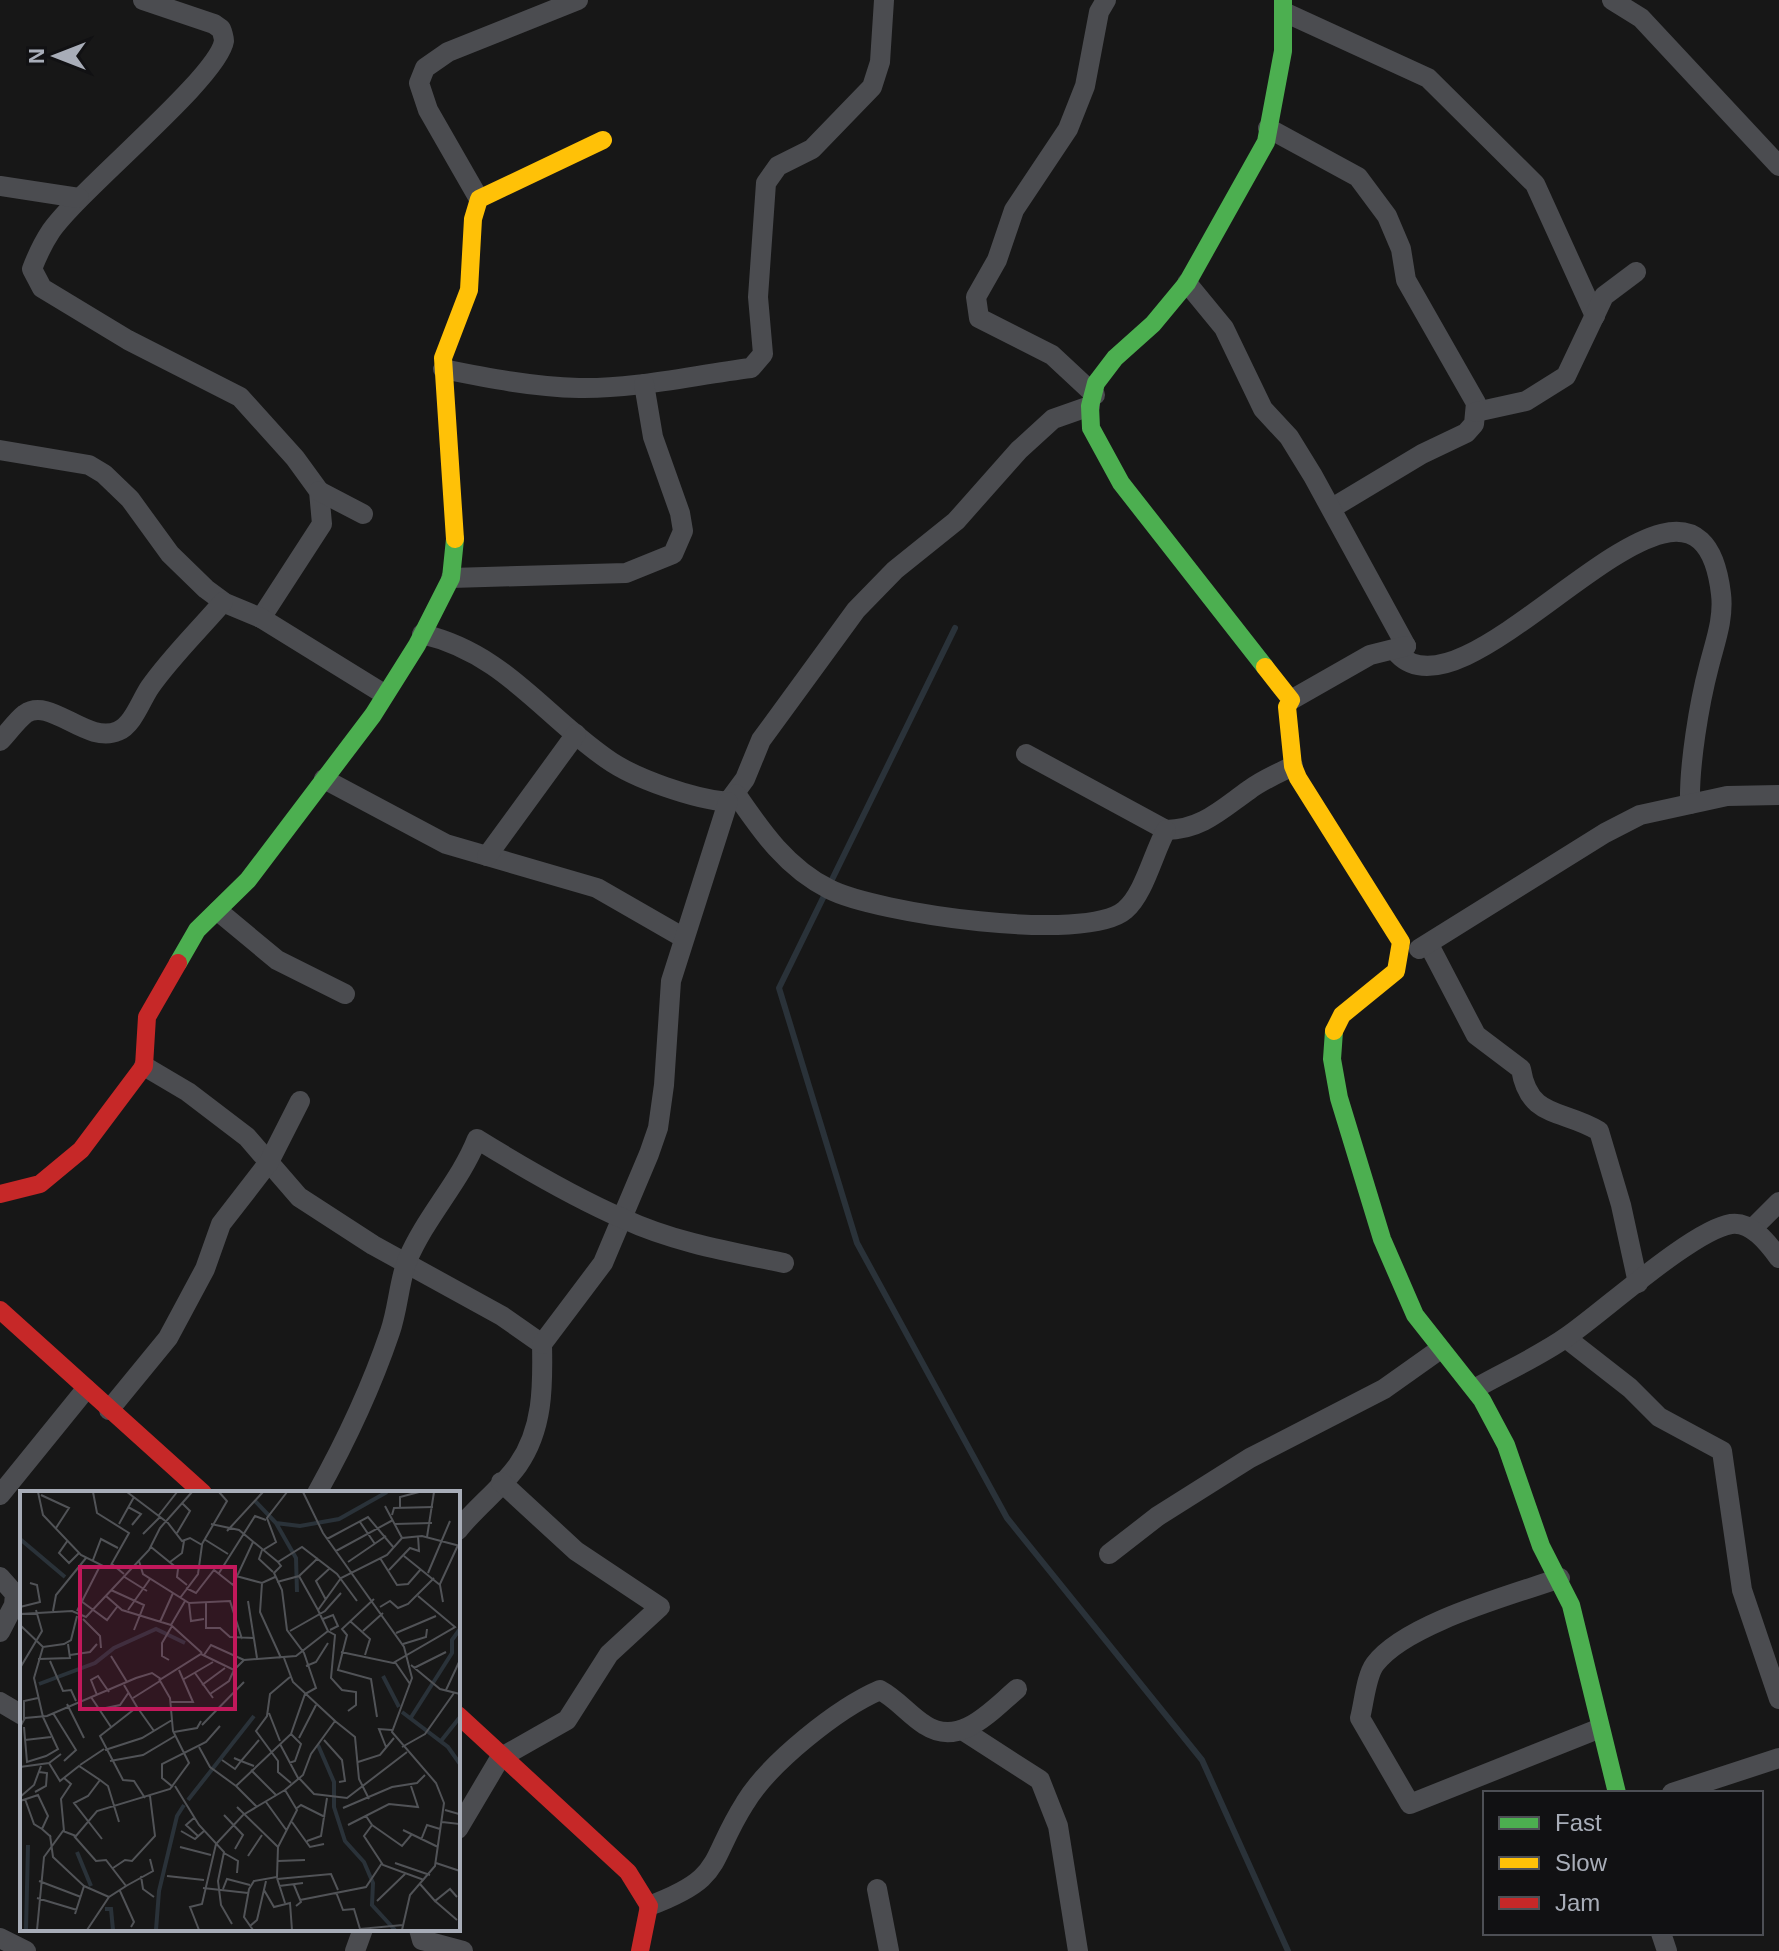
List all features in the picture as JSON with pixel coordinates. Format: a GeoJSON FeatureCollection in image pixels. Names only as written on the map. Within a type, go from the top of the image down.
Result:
{"type":"FeatureCollection","features":[{"type":"Feature","properties":{"kind":"street"},"geometry":{"type":"LineString","coordinates":[[143,0],[214,24],[221,29],[224,39],[218,53],[168,113],[79,198],[39,251],[32,269],[42,288],[128,340],[240,397],[295,458],[319,491],[363,514]]}},
{"type":"Feature","properties":{"kind":"street"},"geometry":{"type":"LineString","coordinates":[[0,1194],[40,1184],[64,1167],[81,1150],[144,1066],[147,1017],[197,930],[248,880],[373,715],[422,634],[451,578],[456,546],[443,369],[452,329],[469,290],[473,219],[479,199],[428,110],[419,83],[425,68],[448,52],[578,0]]}},
{"type":"Feature","properties":{"kind":"street"},"geometry":{"type":"LineString","coordinates":[[443,369],[505,381],[579,388],[644,384],[751,368],[758,363],[763,354],[758,297],[766,183],[778,166],[812,149],[872,87],[880,62],[884,0]]}},
{"type":"Feature","properties":{"kind":"street"},"geometry":{"type":"LineString","coordinates":[[1092,400],[1052,355],[979,318],[976,297],[988,280],[1025,190],[1068,129],[1085,86],[1099,12],[1106,0]]}},
{"type":"Feature","properties":{"kind":"street"},"geometry":{"type":"LineString","coordinates":[[1612,0],[1641,18],[1779,166]]}},
{"type":"Feature","properties":{"kind":"street"},"geometry":{"type":"LineString","coordinates":[[1291,700],[1121,483],[1091,428],[1096,383],[1115,358],[1153,324],[1187,283],[1266,142],[1283,51],[1284,6],[1428,78],[1535,184],[1595,316]]}},
{"type":"Feature","properties":{"kind":"street"},"geometry":{"type":"LineString","coordinates":[[1268,128],[1358,177],[1387,216],[1401,249],[1406,280],[1469,389],[1476,412],[1474,424],[1466,433],[1422,454],[1332,508]]}},
{"type":"Feature","properties":{"kind":"street"},"geometry":{"type":"LineString","coordinates":[[479,199],[603,140]]}},
{"type":"Feature","properties":{"kind":"street"},"geometry":{"type":"LineString","coordinates":[[0,186],[79,198]]}},
{"type":"Feature","properties":{"kind":"street"},"geometry":{"type":"LineString","coordinates":[[1476,412],[1526,401],[1566,376],[1604,296],[1636,272]]}},
{"type":"Feature","properties":{"kind":"street"},"geometry":{"type":"LineString","coordinates":[[1187,283],[1224,328],[1263,409],[1289,437],[1332,508],[1406,646]]}},
{"type":"Feature","properties":{"kind":"street"},"geometry":{"type":"LineString","coordinates":[[451,578],[626,573],[673,554],[683,531],[680,513],[653,437],[644,384]]}},
{"type":"Feature","properties":{"kind":"street"},"geometry":{"type":"LineString","coordinates":[[460,1528],[518,1465],[538,1425],[542,1398],[542,1344],[603,1263],[624,1220],[658,1128],[671,981],[732,798],[761,740],[856,610],[895,570],[956,521],[1019,450],[1053,419],[1092,400]]}},
{"type":"Feature","properties":{"kind":"street"},"geometry":{"type":"LineString","coordinates":[[0,450],[89,465],[104,474],[130,499],[170,554],[223,602],[261,618],[384,694]]}},
{"type":"Feature","properties":{"kind":"street"},"geometry":{"type":"LineString","coordinates":[[261,618],[305,556],[322,524],[319,491]]}},
{"type":"Feature","properties":{"kind":"street"},"geometry":{"type":"LineString","coordinates":[[1406,646],[1398,654],[1408,665],[1424,667],[1455,661],[1484,647],[1629,545],[1667,532],[1694,533],[1702,540],[1710,557],[1721,595],[1720,625],[1708,669],[1689,780],[1690,804]]}},
{"type":"Feature","properties":{"kind":"street"},"geometry":{"type":"LineString","coordinates":[[0,741],[26,713],[36,710],[55,714],[91,732],[106,735],[122,730],[151,685],[223,602]]}},
{"type":"Feature","properties":{"kind":"street"},"geometry":{"type":"LineString","coordinates":[[422,634],[481,659],[521,684],[609,761],[632,773],[712,800],[732,798]]}},
{"type":"Feature","properties":{"kind":"street"},"geometry":{"type":"LineString","coordinates":[[1406,646],[1370,655],[1291,700],[1287,707],[1293,766],[1372,898],[1400,936],[1402,954],[1392,975],[1378,988],[1351,1002],[1337,1019],[1331,1039],[1338,1094],[1385,1246],[1414,1313],[1439,1350],[1476,1388],[1500,1431],[1542,1549],[1560,1578],[1570,1604],[1598,1729],[1616,1791]]}},
{"type":"Feature","properties":{"kind":"street"},"geometry":{"type":"LineString","coordinates":[[487,856],[576,734]]}},
{"type":"Feature","properties":{"kind":"street"},"geometry":{"type":"LineString","coordinates":[[1026,754],[1166,830],[1180,830],[1206,821],[1250,789],[1293,766]]}},
{"type":"Feature","properties":{"kind":"street"},"geometry":{"type":"LineString","coordinates":[[324,779],[446,844],[597,888],[684,938]]}},
{"type":"Feature","properties":{"kind":"street"},"geometry":{"type":"LineString","coordinates":[[1402,954],[1429,945],[1605,833],[1640,815],[1727,796],[1779,795]]}},
{"type":"Feature","properties":{"kind":"street"},"geometry":{"type":"LineString","coordinates":[[732,798],[767,840],[802,872],[828,888],[861,903],[946,919],[1070,924],[1110,920],[1139,894],[1150,860],[1166,830]]}},
{"type":"Feature","properties":{"kind":"street"},"geometry":{"type":"LineString","coordinates":[[218,911],[277,960],[345,994]]}},
{"type":"Feature","properties":{"kind":"street"},"geometry":{"type":"LineString","coordinates":[[1429,945],[1476,1035],[1521,1069],[1524,1090],[1537,1106],[1584,1122],[1599,1131],[1621,1205],[1638,1283]]}},
{"type":"Feature","properties":{"kind":"street"},"geometry":{"type":"LineString","coordinates":[[144,1066],[188,1092],[247,1137],[299,1197],[406,1263],[502,1316],[542,1344]]}},
{"type":"Feature","properties":{"kind":"street"},"geometry":{"type":"LineString","coordinates":[[109,1410],[168,1338],[205,1269],[221,1224],[269,1162],[300,1101]]}},
{"type":"Feature","properties":{"kind":"street"},"geometry":{"type":"LineString","coordinates":[[318,1491],[360,1411],[391,1330],[406,1263],[434,1208],[468,1163],[477,1139],[527,1170],[624,1220],[719,1250],[784,1263]]}},
{"type":"Feature","properties":{"kind":"street"},"geometry":{"type":"LineString","coordinates":[[1752,1229],[1779,1202]]}},
{"type":"Feature","properties":{"kind":"street"},"geometry":{"type":"LineString","coordinates":[[1476,1388],[1566,1338],[1718,1228],[1734,1224],[1752,1229],[1779,1258]]}},
{"type":"Feature","properties":{"kind":"street"},"geometry":{"type":"LineString","coordinates":[[0,1310],[201,1491]]}},
{"type":"Feature","properties":{"kind":"street"},"geometry":{"type":"LineString","coordinates":[[1566,1338],[1630,1388],[1659,1417],[1722,1451],[1742,1590],[1779,1699]]}},
{"type":"Feature","properties":{"kind":"street"},"geometry":{"type":"LineString","coordinates":[[1109,1554],[1158,1516],[1250,1458],[1384,1389],[1439,1350]]}},
{"type":"Feature","properties":{"kind":"street"},"geometry":{"type":"LineString","coordinates":[[0,1495],[86,1389]]}},
{"type":"Feature","properties":{"kind":"street"},"geometry":{"type":"LineString","coordinates":[[460,1826],[500,1758],[567,1720],[609,1654],[660,1607],[576,1551],[501,1482]]}},
{"type":"Feature","properties":{"kind":"street"},"geometry":{"type":"LineString","coordinates":[[0,1577],[15,1594],[14,1605],[0,1632]]}},
{"type":"Feature","properties":{"kind":"street"},"geometry":{"type":"LineString","coordinates":[[1560,1578],[1437,1621],[1399,1645],[1375,1665],[1360,1718],[1410,1804],[1598,1729]]}},
{"type":"Feature","properties":{"kind":"street"},"geometry":{"type":"LineString","coordinates":[[964,1731],[1017,1689]]}},
{"type":"Feature","properties":{"kind":"street"},"geometry":{"type":"LineString","coordinates":[[649,1906],[693,1888],[711,1870],[745,1802],[829,1719],[880,1690],[926,1726],[940,1732],[964,1731],[1040,1780],[1058,1826],[1078,1951]]}},
{"type":"Feature","properties":{"kind":"street"},"geometry":{"type":"LineString","coordinates":[[0,1702],[20,1714]]}},
{"type":"Feature","properties":{"kind":"street"},"geometry":{"type":"LineString","coordinates":[[460,1717],[500,1758],[628,1872],[649,1906],[640,1951]]}},
{"type":"Feature","properties":{"kind":"street"},"geometry":{"type":"LineString","coordinates":[[1678,1791],[1779,1758]]}},
{"type":"Feature","properties":{"kind":"street"},"geometry":{"type":"LineString","coordinates":[[877,1889],[889,1951]]}},
{"type":"Feature","properties":{"kind":"street"},"geometry":{"type":"LineString","coordinates":[[355,1951],[362,1931]]}},
{"type":"Feature","properties":{"kind":"street"},"geometry":{"type":"LineString","coordinates":[[419,1931],[422,1940],[463,1951]]}},
{"type":"Feature","properties":{"kind":"street"},"geometry":{"type":"LineString","coordinates":[[0,1938],[26,1951]]}},
{"type":"Feature","properties":{"kind":"waterway"},"geometry":{"type":"LineString","coordinates":[[955,628],[779,988],[857,1243],[1007,1518],[1202,1760],[1288,1951]]}},
{"type":"Feature","properties":{"kind":"traffic: fast"},"geometry":{"type":"LineString","coordinates":[[1265,667],[1121,483],[1091,428],[1090,406],[1096,383],[1115,358],[1153,324],[1187,283],[1266,142],[1283,51],[1283,0]]}},
{"type":"Feature","properties":{"kind":"traffic: fast"},"geometry":{"type":"LineString","coordinates":[[178,963],[197,930],[248,880],[373,715],[417,645],[451,578],[455,539]]}},
{"type":"Feature","properties":{"kind":"traffic: fast"},"geometry":{"type":"LineString","coordinates":[[1334,1031],[1332,1059],[1339,1098],[1382,1239],[1415,1315],[1482,1400],[1506,1445],[1541,1546],[1571,1605],[1617,1791]]}},
{"type":"Feature","properties":{"kind":"traffic: slow"},"geometry":{"type":"LineString","coordinates":[[455,539],[443,358],[469,290],[473,219],[479,199],[603,140]]}},
{"type":"Feature","properties":{"kind":"traffic: slow"},"geometry":{"type":"LineString","coordinates":[[1265,667],[1291,700],[1287,707],[1293,766],[1298,778],[1401,942],[1396,971],[1342,1015],[1334,1031]]}},
{"type":"Feature","properties":{"kind":"traffic: jam"},"geometry":{"type":"LineString","coordinates":[[0,1194],[40,1184],[81,1150],[144,1066],[147,1017],[178,963]]}},
{"type":"Feature","properties":{"kind":"traffic: jam"},"geometry":{"type":"LineString","coordinates":[[0,1310],[201,1491]]}},
{"type":"Feature","properties":{"kind":"traffic: jam"},"geometry":{"type":"LineString","coordinates":[[460,1717],[628,1872],[649,1906],[640,1951]]}}]}
